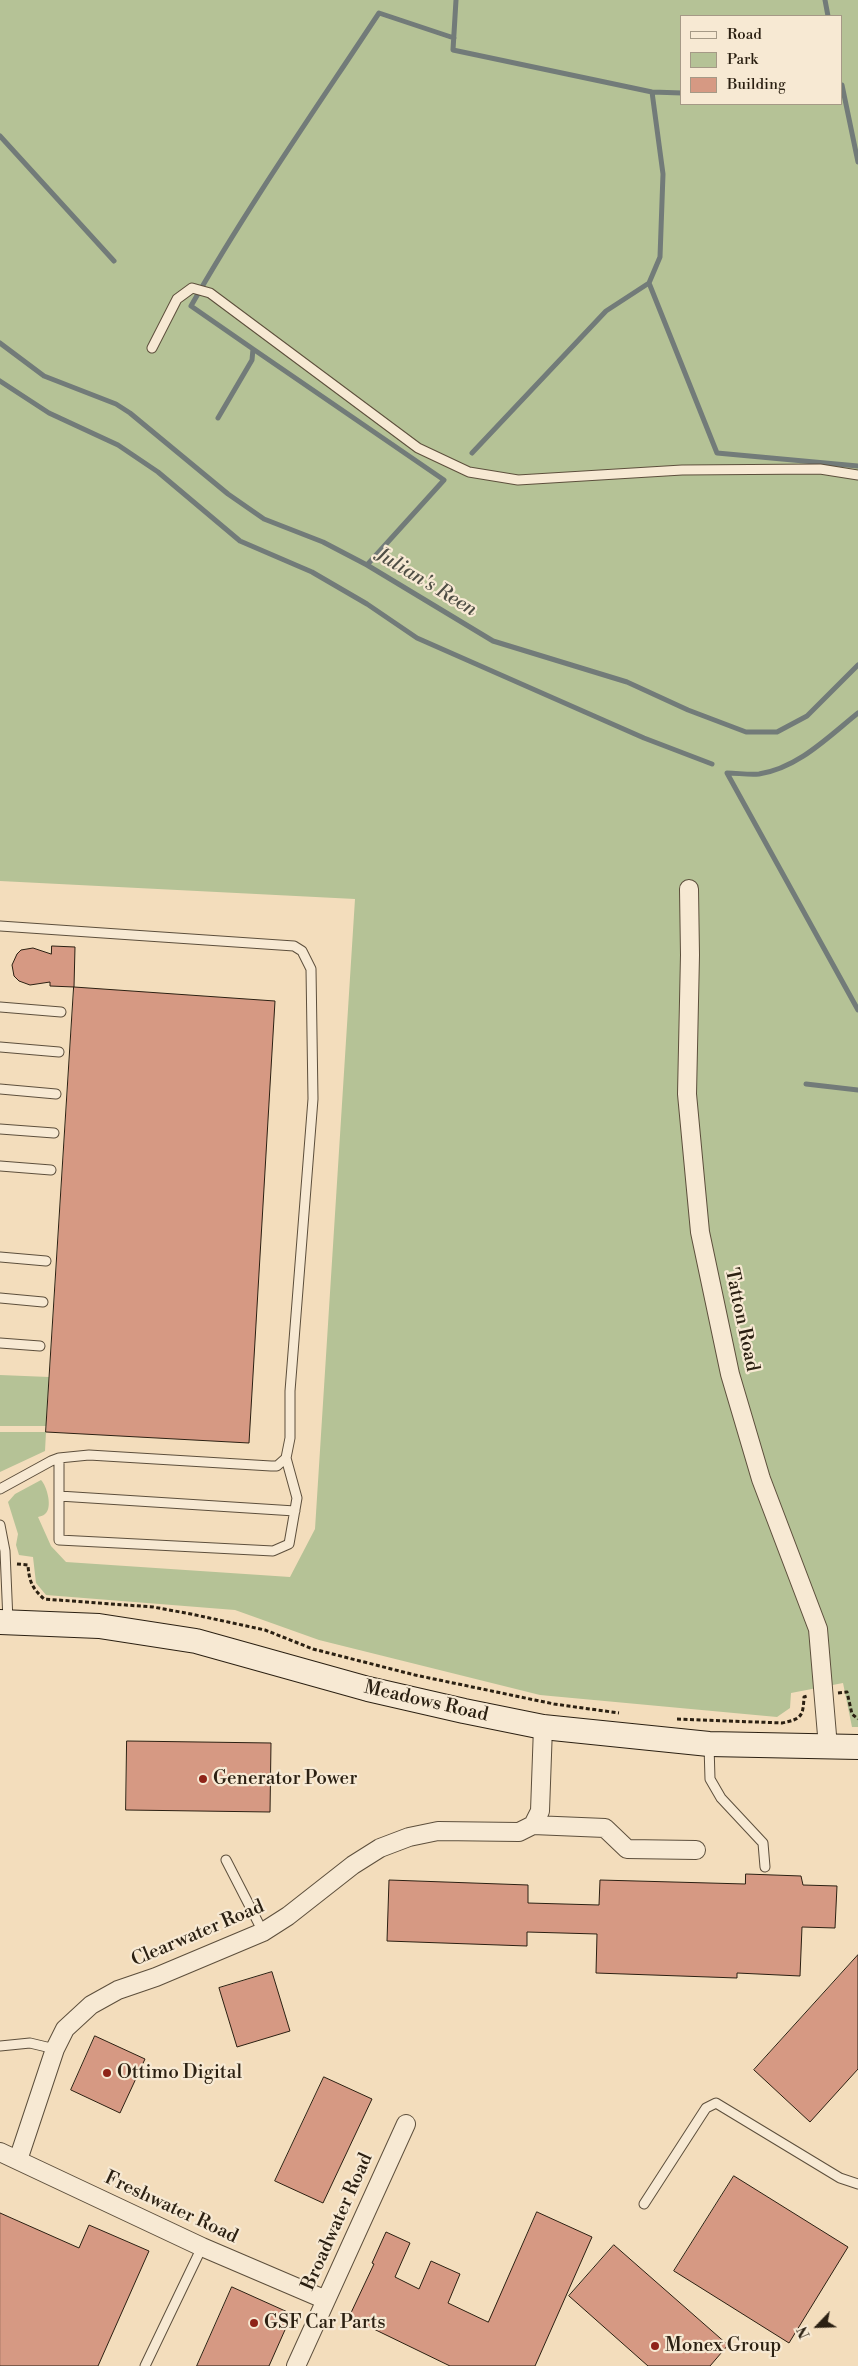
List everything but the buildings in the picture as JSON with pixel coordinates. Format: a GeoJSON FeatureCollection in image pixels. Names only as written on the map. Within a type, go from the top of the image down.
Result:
{"type":"FeatureCollection","features":[{"type":"Feature","properties":{"kind":"street","name":"Tatton Road"},"geometry":{"type":"LineString","coordinates":[[689,889],[690,955],[687,1094],[700,1232],[730,1374],[761,1479],[818,1629],[828,1747]]}},
{"type":"Feature","properties":{"kind":"street","name":"Meadows Road"},"geometry":{"type":"LineString","coordinates":[[4,1622],[99,1626],[196,1641],[368,1689],[544,1727],[709,1744],[858,1747]]}},
{"type":"Feature","properties":{"kind":"street"},"geometry":{"type":"LineString","coordinates":[[533,1824],[540,1812],[544,1727]]}},
{"type":"Feature","properties":{"kind":"street","name":"Clearwater Road"},"geometry":{"type":"LineString","coordinates":[[18,2160],[55,2049],[65,2029],[91,2005],[118,1990],[156,1977],[263,1932],[288,1916],[353,1865],[380,1848],[409,1837],[438,1831],[519,1832],[533,1824],[605,1828],[627,1849],[696,1850]]}},
{"type":"Feature","properties":{"kind":"street","name":"Broadwater Road"},"geometry":{"type":"LineString","coordinates":[[296,2366],[406,2124]]}},
{"type":"Feature","properties":{"kind":"street","name":"Freshwater Road"},"geometry":{"type":"LineString","coordinates":[[0,2152],[202,2247],[326,2300]]}},
{"type":"Feature","properties":{"kind":"lane"},"geometry":{"type":"LineString","coordinates":[[152,348],[177,299],[192,288],[210,293],[418,448],[469,472],[518,480],[682,470],[820,469],[858,474]]}},
{"type":"Feature","properties":{"kind":"lane"},"geometry":{"type":"LineString","coordinates":[[0,926],[294,946],[302,951],[311,977],[313,1100],[290,1391],[290,1438],[286,1458],[298,1498],[289,1544],[273,1551],[59,1540],[59,1458]]}},
{"type":"Feature","properties":{"kind":"lane"},"geometry":{"type":"LineString","coordinates":[[0,1007],[61,1012]]}},
{"type":"Feature","properties":{"kind":"lane"},"geometry":{"type":"LineString","coordinates":[[0,1047],[59,1052]]}},
{"type":"Feature","properties":{"kind":"lane"},"geometry":{"type":"LineString","coordinates":[[0,1090],[56,1094]]}},
{"type":"Feature","properties":{"kind":"lane"},"geometry":{"type":"LineString","coordinates":[[0,1128],[54,1133]]}},
{"type":"Feature","properties":{"kind":"lane"},"geometry":{"type":"LineString","coordinates":[[0,1166],[51,1170]]}},
{"type":"Feature","properties":{"kind":"lane"},"geometry":{"type":"LineString","coordinates":[[0,1257],[46,1261]]}},
{"type":"Feature","properties":{"kind":"lane"},"geometry":{"type":"LineString","coordinates":[[0,1298],[43,1302]]}},
{"type":"Feature","properties":{"kind":"lane"},"geometry":{"type":"LineString","coordinates":[[0,1343],[40,1346]]}},
{"type":"Feature","properties":{"kind":"lane"},"geometry":{"type":"LineString","coordinates":[[0,1489],[59,1458],[89,1455],[277,1466],[286,1458]]}},
{"type":"Feature","properties":{"kind":"lane"},"geometry":{"type":"LineString","coordinates":[[59,1496],[295,1511]]}},
{"type":"Feature","properties":{"kind":"lane"},"geometry":{"type":"LineString","coordinates":[[0,1525],[5,1551],[4,1622]]}},
{"type":"Feature","properties":{"kind":"lane"},"geometry":{"type":"LineString","coordinates":[[709,1744],[710,1779],[721,1798],[763,1843],[765,1867]]}},
{"type":"Feature","properties":{"kind":"lane"},"geometry":{"type":"LineString","coordinates":[[226,1860],[263,1932]]}},
{"type":"Feature","properties":{"kind":"lane"},"geometry":{"type":"LineString","coordinates":[[0,2046],[30,2043],[55,2049]]}},
{"type":"Feature","properties":{"kind":"lane"},"geometry":{"type":"LineString","coordinates":[[644,2204],[706,2108],[716,2103],[840,2178],[858,2184]]}},
{"type":"Feature","properties":{"kind":"lane"},"geometry":{"type":"LineString","coordinates":[[145,2366],[202,2247]]}},
{"type":"Feature","properties":{"kind":"path","name":"Meadows Road"},"geometry":{"type":"LineString","coordinates":[[15,1564],[28,1565],[29,1581],[35,1591],[44,1598],[153,1606],[265,1630],[313,1649],[415,1675],[554,1704],[626,1714]]}},
{"type":"Feature","properties":{"kind":"path"},"geometry":{"type":"LineString","coordinates":[[847,1692],[852,1714],[858,1719]]}},
{"type":"Feature","properties":{"kind":"path"},"geometry":{"type":"LineString","coordinates":[[674,1718],[782,1723],[797,1720],[803,1712],[804,1697]]}},
{"type":"Feature","properties":{"kind":"green space"},"geometry":{"type":"Polygon","coordinates":[[[0,0],[858,0],[858,1727],[852,1727],[843,1683],[791,1693],[790,1708],[777,1717],[540,1695],[319,1640],[235,1610],[46,1595],[36,1583],[33,1557],[19,1555],[16,1545],[18,1534],[8,1502],[15,1494],[41,1480],[47,1492],[49,1507],[45,1514],[38,1517],[51,1546],[66,1562],[290,1577],[315,1529],[355,899],[0,881],[0,0]]]}},
{"type":"Feature","properties":{"kind":"green space"},"geometry":{"type":"Polygon","coordinates":[[[0,1375],[49,1377],[46,1426],[0,1426],[0,1375]]]}},
{"type":"Feature","properties":{"kind":"green space"},"geometry":{"type":"Polygon","coordinates":[[[0,1432],[46,1432],[45,1451],[0,1472],[0,1432]]]}},
{"type":"Feature","properties":{"kind":"waterway"},"geometry":{"type":"LineString","coordinates":[[456,0],[453,50],[652,92],[680,93]]}},
{"type":"Feature","properties":{"kind":"waterway"},"geometry":{"type":"LineString","coordinates":[[825,0],[828,15]]}},
{"type":"Feature","properties":{"kind":"waterway"},"geometry":{"type":"LineString","coordinates":[[218,418],[252,360],[253,349],[191,306],[235,232],[379,13],[454,38]]}},
{"type":"Feature","properties":{"kind":"waterway"},"geometry":{"type":"LineString","coordinates":[[843,90],[858,162]]}},
{"type":"Feature","properties":{"kind":"waterway"},"geometry":{"type":"LineString","coordinates":[[472,453],[606,311],[649,283],[660,257],[663,174],[652,92]]}},
{"type":"Feature","properties":{"kind":"waterway"},"geometry":{"type":"LineString","coordinates":[[0,136],[114,261]]}},
{"type":"Feature","properties":{"kind":"waterway"},"geometry":{"type":"LineString","coordinates":[[649,283],[717,453],[858,466]]}},
{"type":"Feature","properties":{"kind":"waterway","name":"Julian's Reen"},"geometry":{"type":"LineString","coordinates":[[0,343],[44,376],[116,404],[130,413],[228,494],[264,519],[323,542],[367,565],[493,641],[627,682],[688,710],[746,732],[777,732],[807,716],[858,665]]}},
{"type":"Feature","properties":{"kind":"waterway"},"geometry":{"type":"LineString","coordinates":[[253,349],[444,480],[367,565]]}},
{"type":"Feature","properties":{"kind":"waterway"},"geometry":{"type":"LineString","coordinates":[[0,381],[49,413],[118,445],[158,472],[240,541],[312,572],[367,604],[417,638],[644,738],[712,764]]}},
{"type":"Feature","properties":{"kind":"waterway"},"geometry":{"type":"LineString","coordinates":[[858,713],[812,750],[787,765],[759,774],[727,773],[858,1010]]}},
{"type":"Feature","properties":{"kind":"waterway"},"geometry":{"type":"LineString","coordinates":[[806,1084],[858,1090]]}},
{"type":"Feature","properties":{"kind":"place","name":"Generator Power"},"geometry":{"type":"Point","coordinates":[203,1779]}},
{"type":"Feature","properties":{"kind":"place","name":"Ottimo Digital"},"geometry":{"type":"Point","coordinates":[107,2073]}},
{"type":"Feature","properties":{"kind":"place","name":"GSF Car Parts"},"geometry":{"type":"Point","coordinates":[254,2323]}},
{"type":"Feature","properties":{"kind":"place","name":"Monex Group"},"geometry":{"type":"Point","coordinates":[655,2346]}}]}
